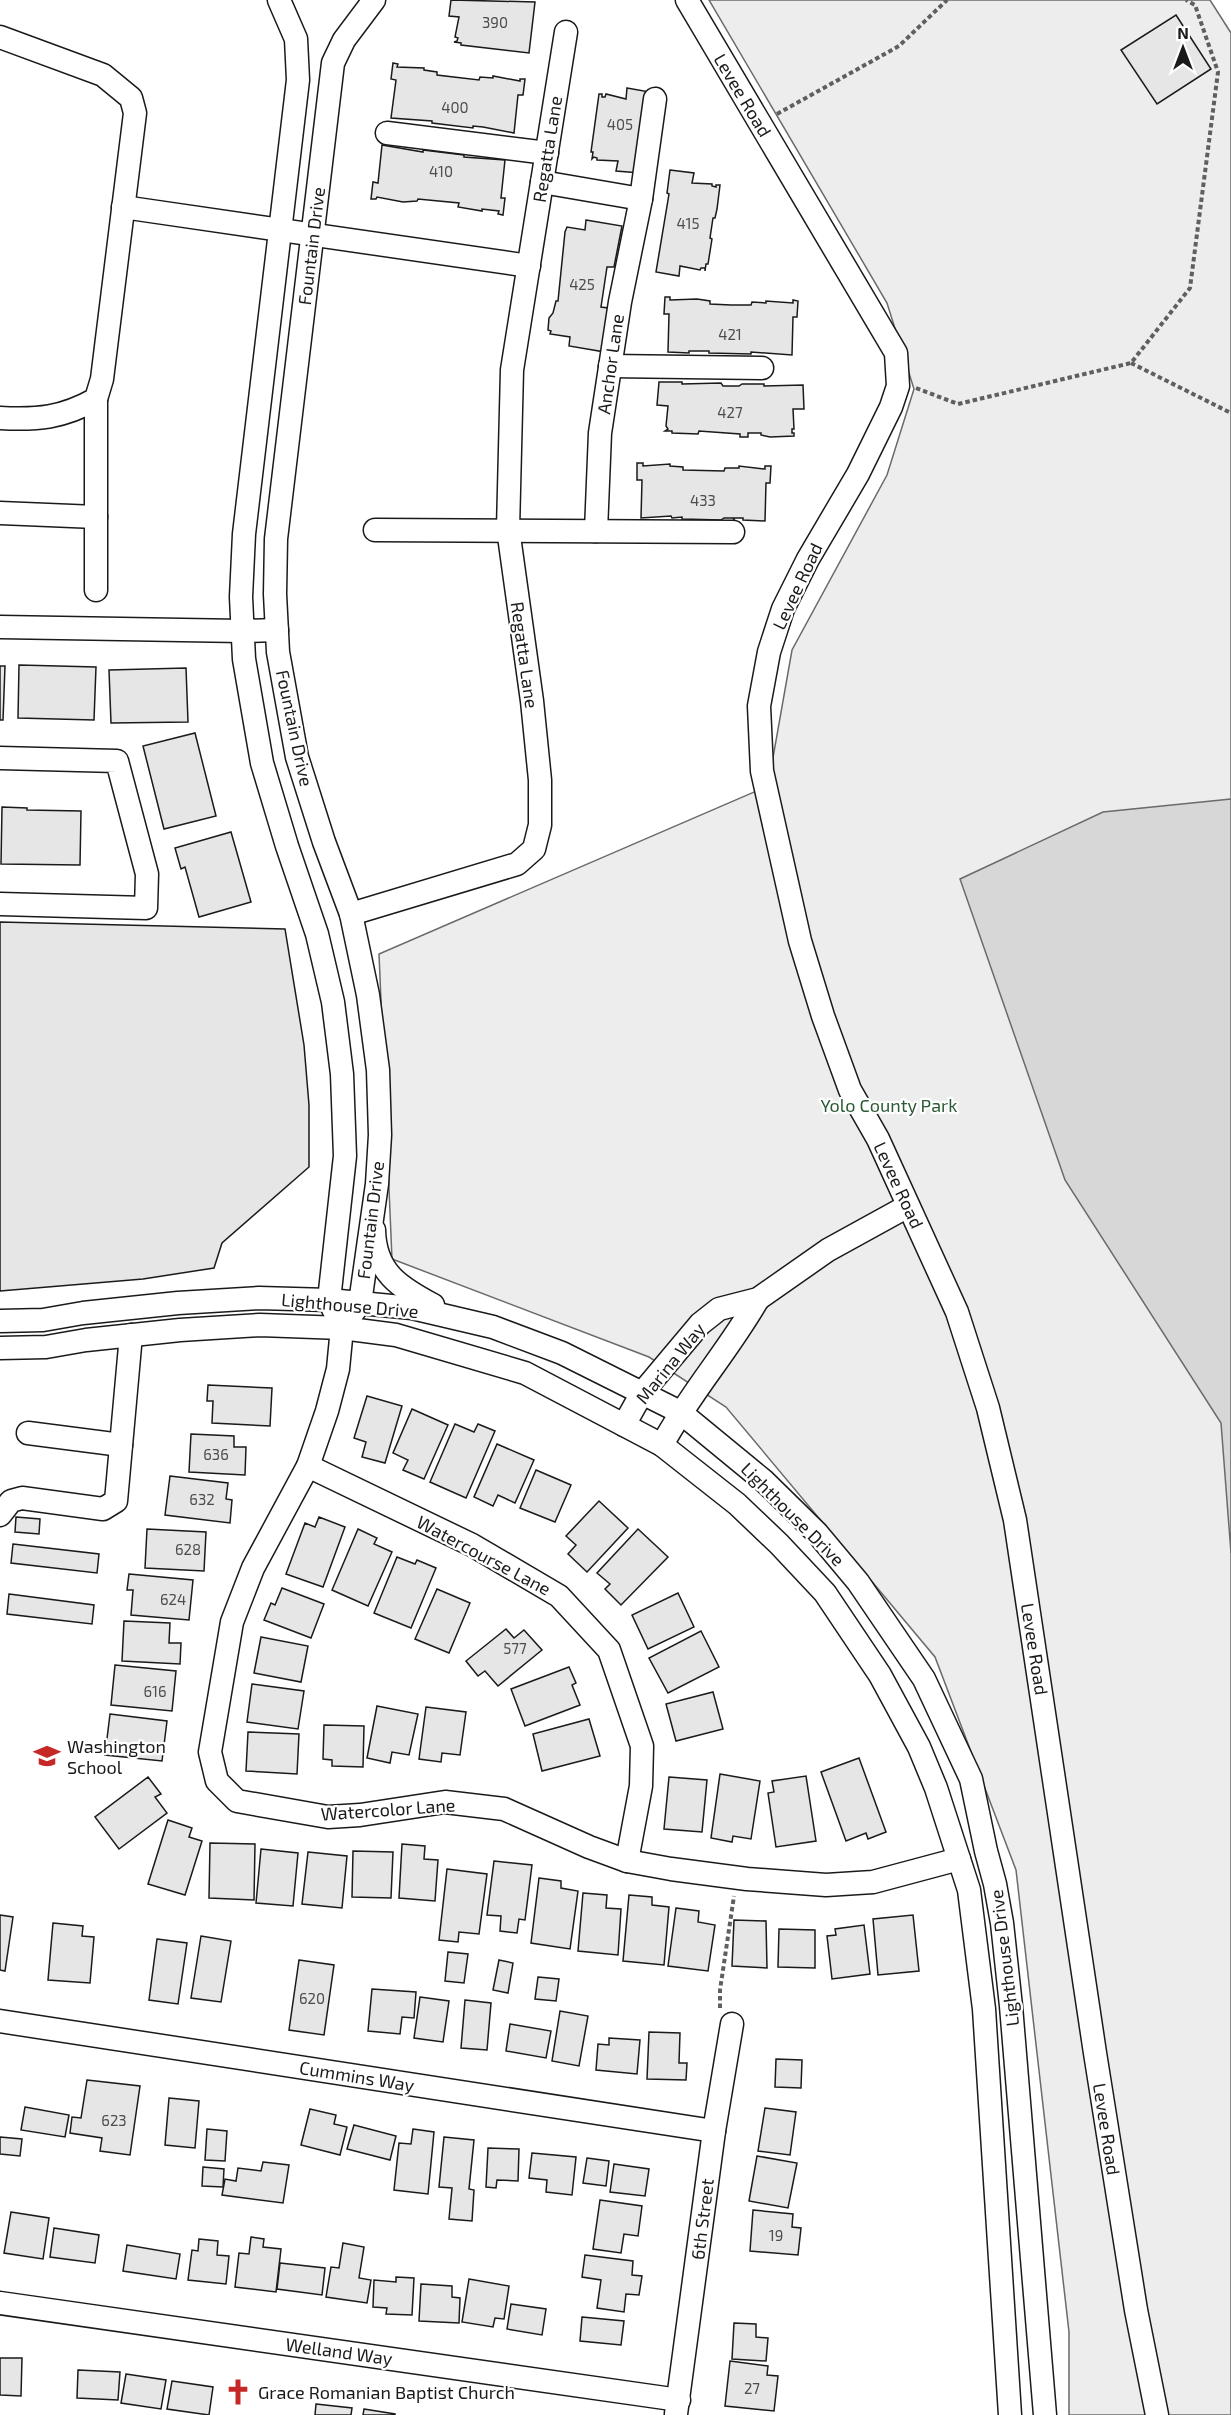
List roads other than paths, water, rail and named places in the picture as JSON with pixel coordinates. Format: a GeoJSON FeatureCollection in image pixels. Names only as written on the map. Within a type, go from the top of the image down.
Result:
{"type":"FeatureCollection","features":[{"type":"Feature","properties":{"kind":"street","name":"Fountain Drive"},"geometry":{"type":"LineString","coordinates":[[279,0],[296,39],[298,60],[244,534],[242,631],[244,659],[262,763],[317,934],[333,1002],[342,1074],[345,1156],[329,1300]]}},
{"type":"Feature","properties":{"kind":"street","name":"Fountain Drive"},"geometry":{"type":"LineString","coordinates":[[342,1328],[360,1303],[380,1135],[378,1070],[368,995],[351,914],[324,842],[297,757],[278,652],[276,539],[333,63],[344,40],[374,0]]}},
{"type":"Feature","properties":{"kind":"street","name":"Levee Road"},"geometry":{"type":"LineString","coordinates":[[687,0],[896,353],[898,386],[891,407],[858,474],[808,559],[783,609],[769,652],[759,706],[762,771],[800,941],[816,995],[850,1090],[878,1139],[957,1312],[988,1408],[1015,1520],[1097,2065],[1136,2310],[1157,2415]]}},
{"type":"Feature","properties":{"kind":"street","name":"Regatta Lane"},"geometry":{"type":"LineString","coordinates":[[351,914],[517,864],[534,849],[540,825],[540,780],[532,701],[508,529],[512,370],[566,32]]}},
{"type":"Feature","properties":{"kind":"street"},"geometry":{"type":"LineString","coordinates":[[0,37],[103,75],[131,98],[135,113],[102,379],[96,399],[96,590]]}},
{"type":"Feature","properties":{"kind":"street","name":"Anchor Lane"},"geometry":{"type":"LineString","coordinates":[[596,531],[600,433],[620,302],[641,199],[655,99]]}},
{"type":"Feature","properties":{"kind":"street"},"geometry":{"type":"LineString","coordinates":[[387,133],[547,153]]}},
{"type":"Feature","properties":{"kind":"street"},"geometry":{"type":"LineString","coordinates":[[542,182],[641,199]]}},
{"type":"Feature","properties":{"kind":"street"},"geometry":{"type":"LineString","coordinates":[[123,207],[529,266]]}},
{"type":"Feature","properties":{"kind":"street"},"geometry":{"type":"LineString","coordinates":[[610,366],[762,368]]}},
{"type":"Feature","properties":{"kind":"street"},"geometry":{"type":"LineString","coordinates":[[0,418],[47,417],[64,414],[73,412],[96,399]]}},
{"type":"Feature","properties":{"kind":"street"},"geometry":{"type":"LineString","coordinates":[[0,513],[96,517]]}},
{"type":"Feature","properties":{"kind":"street"},"geometry":{"type":"LineString","coordinates":[[375,530],[733,532]]}},
{"type":"Feature","properties":{"kind":"street"},"geometry":{"type":"LineString","coordinates":[[0,627],[277,630]]}},
{"type":"Feature","properties":{"kind":"street"},"geometry":{"type":"LineString","coordinates":[[0,758],[117,761],[147,874],[146,908],[0,903]]}},
{"type":"Feature","properties":{"kind":"street","name":"Marina Way"},"geometry":{"type":"LineString","coordinates":[[624,1425],[642,1393],[700,1324],[719,1309],[758,1299],[828,1250],[908,1206]]}},
{"type":"Feature","properties":{"kind":"street"},"geometry":{"type":"LineString","coordinates":[[373,1208],[374,1245],[386,1271],[403,1290],[456,1318]]}},
{"type":"Feature","properties":{"kind":"street","name":"Lighthouse Drive"},"geometry":{"type":"LineString","coordinates":[[0,1321],[43,1320],[178,1303],[259,1298],[329,1300],[412,1308],[493,1327],[562,1353],[680,1412],[764,1481],[817,1533],[858,1582],[924,1679],[971,1779],[1002,1923],[1045,2415]]}},
{"type":"Feature","properties":{"kind":"street","name":"Marina Way"},"geometry":{"type":"LineString","coordinates":[[662,1445],[680,1412],[741,1330],[758,1299]]}},
{"type":"Feature","properties":{"kind":"street"},"geometry":{"type":"LineString","coordinates":[[329,1300],[342,1328]]}},
{"type":"Feature","properties":{"kind":"street","name":"Lighthouse Drive"},"geometry":{"type":"LineString","coordinates":[[0,1348],[46,1347],[131,1335],[260,1325],[342,1328],[396,1335],[525,1373],[662,1445],[737,1503],[825,1593],[880,1675],[919,1747],[936,1788],[960,1859],[970,1899],[984,2009],[1010,2415]]}},
{"type":"Feature","properties":{"kind":"street","name":"Watercolor Lane"},"geometry":{"type":"LineString","coordinates":[[342,1328],[339,1369],[308,1466],[253,1568],[232,1622],[210,1752],[217,1781],[237,1801],[328,1817],[360,1815],[445,1802],[504,1809],[589,1847],[627,1861],[737,1878],[826,1885],[873,1882],[960,1859]]}},
{"type":"Feature","properties":{"kind":"street"},"geometry":{"type":"LineString","coordinates":[[0,1515],[10,1501],[22,1498],[103,1509],[116,1501],[131,1335]]}},
{"type":"Feature","properties":{"kind":"street"},"geometry":{"type":"LineString","coordinates":[[28,1433],[121,1445]]}},
{"type":"Feature","properties":{"kind":"street","name":"Watercourse Lane"},"geometry":{"type":"LineString","coordinates":[[308,1466],[472,1545],[559,1596],[609,1650],[642,1746],[641,1786],[627,1861]]}},
{"type":"Feature","properties":{"kind":"street","name":"Cummins Way"},"geometry":{"type":"LineString","coordinates":[[0,2021],[714,2131]]}},
{"type":"Feature","properties":{"kind":"street","name":"6th Street"},"geometry":{"type":"LineString","coordinates":[[678,2408],[714,2131],[732,2024]]}},
{"type":"Feature","properties":{"kind":"street","name":"Welland Way"},"geometry":{"type":"LineString","coordinates":[[0,2302],[678,2408]]}},
{"type":"Feature","properties":{"kind":"place","name":"Washington School"},"geometry":{"type":"Point","coordinates":[47,1756]}},
{"type":"Feature","properties":{"kind":"place","name":"Grace Romanian Baptist Church"},"geometry":{"type":"Point","coordinates":[238,2392]}},
{"type":"Feature","properties":{"kind":"park label","name":"Yolo County Park"},"geometry":{"type":"Point","coordinates":[889,1105]}}]}
